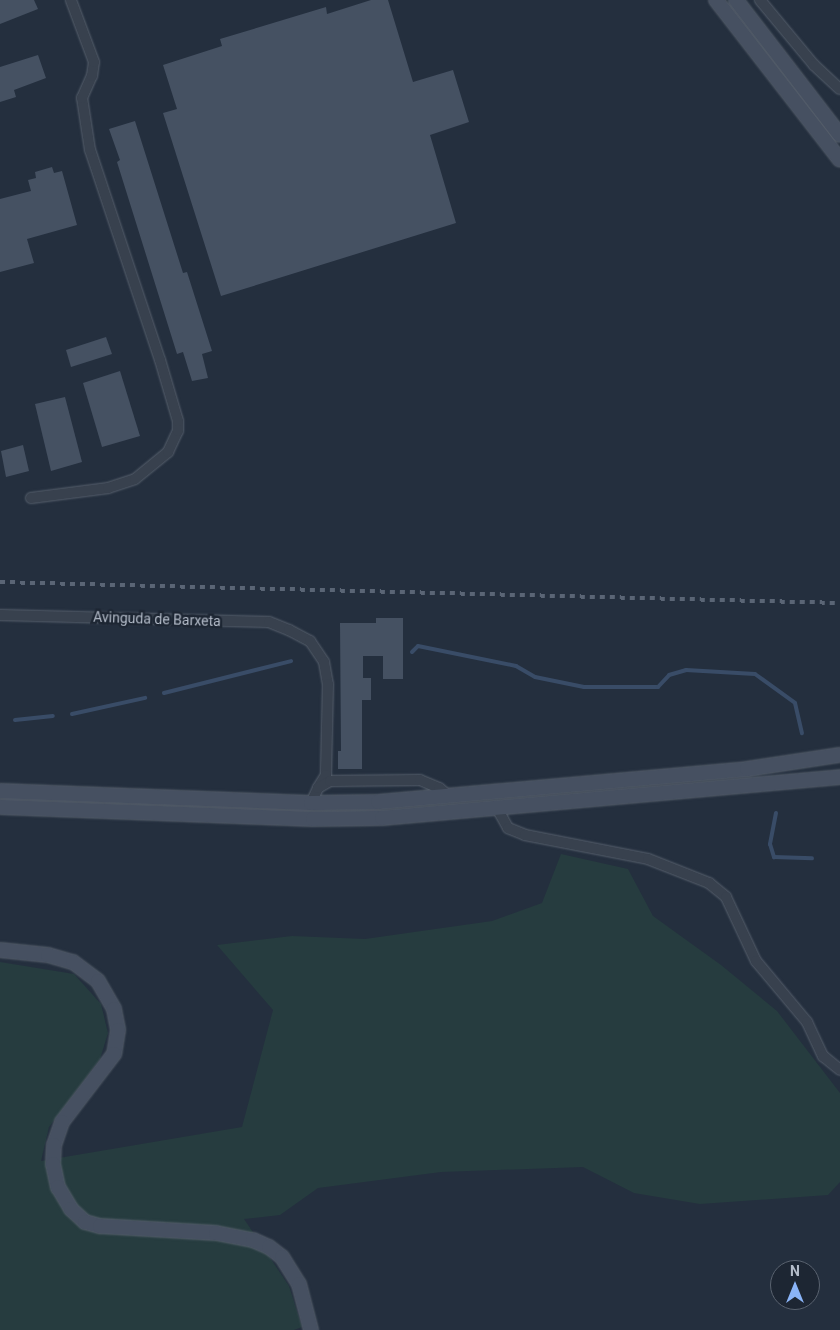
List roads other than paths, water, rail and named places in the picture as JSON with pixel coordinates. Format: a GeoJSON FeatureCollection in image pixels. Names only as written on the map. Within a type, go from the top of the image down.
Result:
{"type":"FeatureCollection","features":[{"type":"Feature","properties":{"kind":"main road"},"geometry":{"type":"LineString","coordinates":[[716,0],[840,160]]}},
{"type":"Feature","properties":{"kind":"main road"},"geometry":{"type":"LineString","coordinates":[[736,0],[840,135]]}},
{"type":"Feature","properties":{"kind":"main road"},"geometry":{"type":"LineString","coordinates":[[0,791],[311,803],[378,802],[747,768],[840,755]]}},
{"type":"Feature","properties":{"kind":"main road"},"geometry":{"type":"LineString","coordinates":[[0,807],[313,819],[382,818],[840,777]]}},
{"type":"Feature","properties":{"kind":"main road"},"geometry":{"type":"LineString","coordinates":[[0,950],[48,955],[73,962],[94,977],[114,1009],[118,1030],[114,1054],[62,1122],[54,1144],[54,1173],[58,1188],[71,1209],[85,1222],[100,1226],[216,1233],[253,1240],[269,1247],[282,1257],[300,1284],[311,1330]]}},
{"type":"Feature","properties":{"kind":"street"},"geometry":{"type":"LineString","coordinates":[[30,498],[108,488],[135,479],[168,452],[178,431],[178,421],[160,360],[90,150],[82,98],[92,76],[94,62],[71,0]]}},
{"type":"Feature","properties":{"kind":"street"},"geometry":{"type":"LineString","coordinates":[[760,0],[814,65],[840,89]]}},
{"type":"Feature","properties":{"kind":"street","name":"Avinguda de Barxeta"},"geometry":{"type":"LineString","coordinates":[[0,615],[269,622],[310,641],[324,662],[328,684],[326,775],[318,788]]}},
{"type":"Feature","properties":{"kind":"street"},"geometry":{"type":"LineString","coordinates":[[311,803],[318,788],[330,781],[411,780],[439,788],[449,796]]}},
{"type":"Feature","properties":{"kind":"street"},"geometry":{"type":"LineString","coordinates":[[497,808],[508,828],[525,835],[648,858],[709,883],[726,897],[756,961],[807,1022],[823,1056],[840,1070]]}},
{"type":"Feature","properties":{"kind":"waterway"},"geometry":{"type":"LineString","coordinates":[[412,652],[418,646],[516,666],[535,677],[584,687],[658,687],[669,675],[686,670],[755,674],[795,703],[802,733]]}},
{"type":"Feature","properties":{"kind":"waterway"},"geometry":{"type":"LineString","coordinates":[[164,693],[291,661]]}},
{"type":"Feature","properties":{"kind":"waterway"},"geometry":{"type":"LineString","coordinates":[[72,714],[145,698]]}},
{"type":"Feature","properties":{"kind":"waterway"},"geometry":{"type":"LineString","coordinates":[[15,720],[53,716]]}},
{"type":"Feature","properties":{"kind":"waterway"},"geometry":{"type":"LineString","coordinates":[[776,813],[770,844],[774,857],[812,858]]}},
{"type":"Feature","properties":{"kind":"railway"},"geometry":{"type":"LineString","coordinates":[[0,582],[840,603]]}}]}
